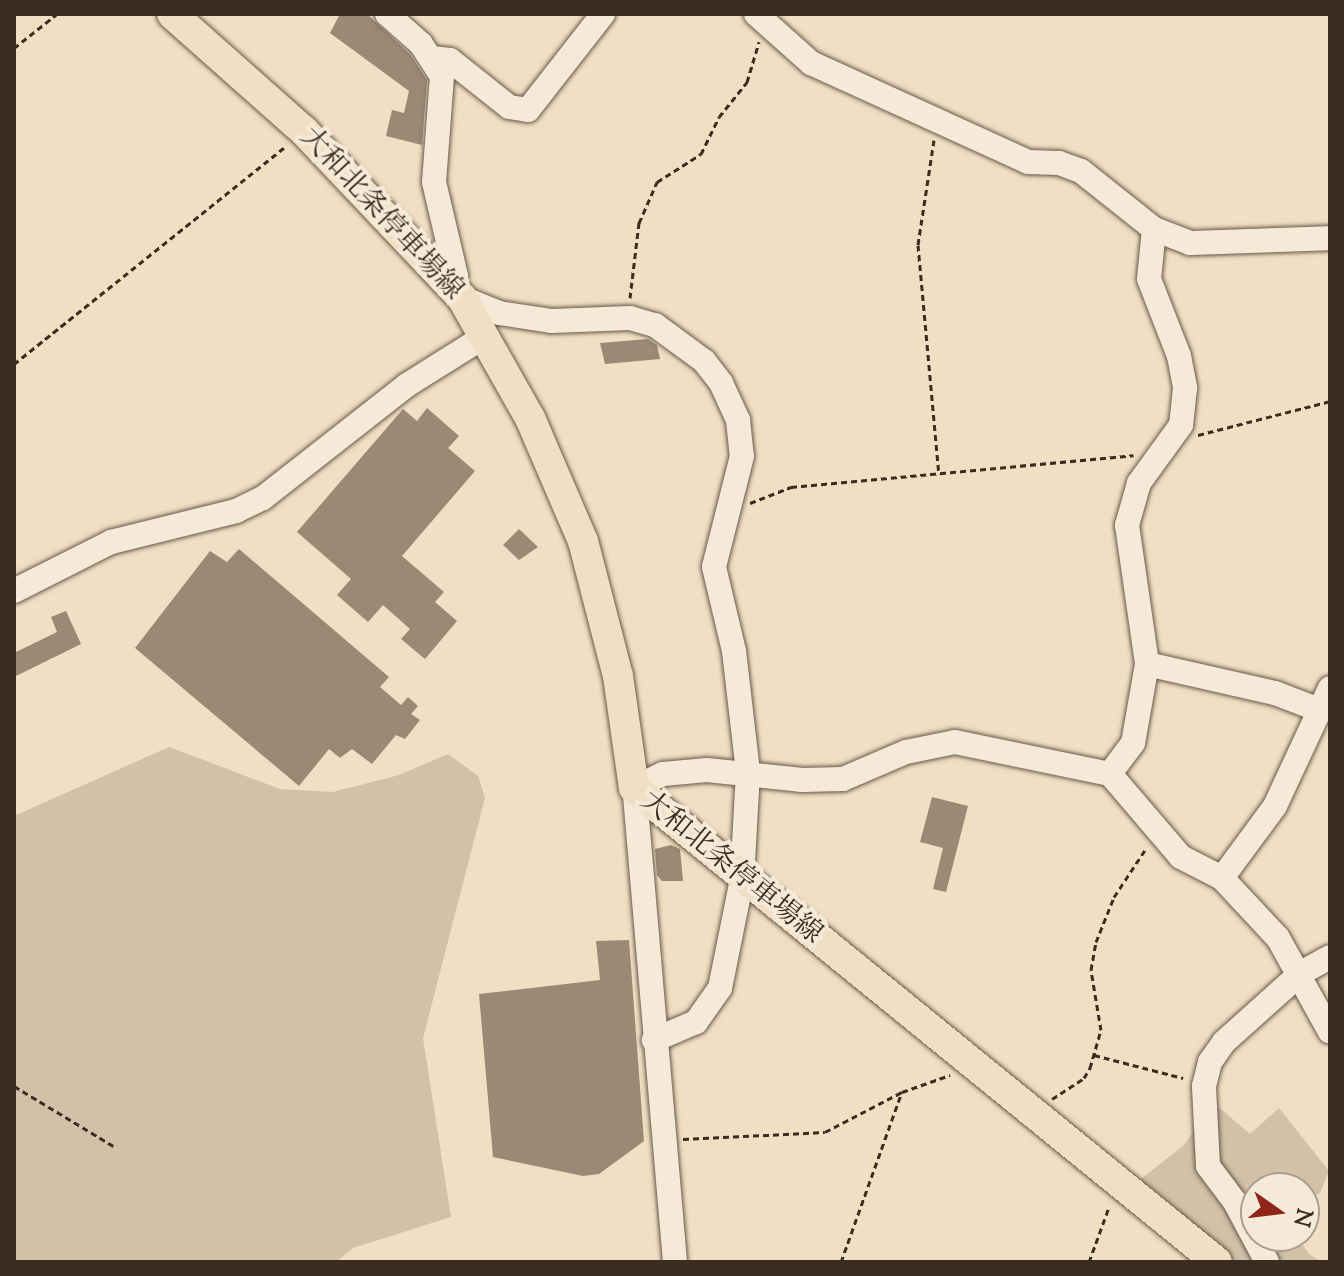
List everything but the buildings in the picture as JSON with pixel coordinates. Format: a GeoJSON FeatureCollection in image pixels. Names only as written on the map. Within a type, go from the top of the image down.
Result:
{"type":"FeatureCollection","features":[{"type":"Feature","properties":{"kind":"main road","name":"大和北条停車場線"},"geometry":{"type":"LineString","coordinates":[[172,14],[304,131],[456,289],[485,336],[530,418],[583,541],[618,676],[634,788],[742,879],[1217,1262]]}},
{"type":"Feature","properties":{"kind":"street"},"geometry":{"type":"LineString","coordinates":[[387,14],[431,58],[445,88],[434,150],[434,182],[456,276],[456,289],[499,313],[552,321],[630,318],[678,338],[721,383],[738,420],[741,447],[714,577],[734,651],[748,772],[742,879],[720,988],[696,1022],[654,1040]]}},
{"type":"Feature","properties":{"kind":"street"},"geometry":{"type":"LineString","coordinates":[[431,58],[450,60],[509,107],[528,110],[603,14]]}},
{"type":"Feature","properties":{"kind":"street"},"geometry":{"type":"LineString","coordinates":[[760,19],[811,63],[1028,162],[1059,163],[1081,171],[1154,229],[1190,243],[1330,238]]}},
{"type":"Feature","properties":{"kind":"street"},"geometry":{"type":"LineString","coordinates":[[1110,774],[1133,743],[1147,664],[1127,525],[1139,483],[1181,425],[1185,388],[1179,356],[1149,279],[1154,229]]}},
{"type":"Feature","properties":{"kind":"street"},"geometry":{"type":"LineString","coordinates":[[14,591],[111,542],[236,511],[263,498],[407,385],[485,336]]}},
{"type":"Feature","properties":{"kind":"street"},"geometry":{"type":"LineString","coordinates":[[1147,664],[1275,693],[1324,712],[1257,837],[1222,878]]}},
{"type":"Feature","properties":{"kind":"street"},"geometry":{"type":"LineString","coordinates":[[675,1262],[634,788],[663,774],[748,772],[802,780],[843,779],[906,752],[955,742],[1110,774],[1181,857],[1222,878],[1278,938],[1301,973],[1330,1032]]}},
{"type":"Feature","properties":{"kind":"street"},"geometry":{"type":"LineString","coordinates":[[1267,1262],[1235,1202],[1208,1166],[1206,1077],[1224,1042],[1301,973],[1330,957]]}},
{"type":"Feature","properties":{"kind":"path"},"geometry":{"type":"LineString","coordinates":[[14,48],[57,14]]}},
{"type":"Feature","properties":{"kind":"path"},"geometry":{"type":"LineString","coordinates":[[630,318],[639,223],[657,182],[701,154],[719,117],[747,82],[760,19]]}},
{"type":"Feature","properties":{"kind":"path"},"geometry":{"type":"LineString","coordinates":[[937,121],[918,245],[939,474]]}},
{"type":"Feature","properties":{"kind":"path"},"geometry":{"type":"LineString","coordinates":[[14,364],[304,131]]}},
{"type":"Feature","properties":{"kind":"path"},"geometry":{"type":"LineString","coordinates":[[727,513],[791,487],[1147,453],[1169,444],[1330,401]]}},
{"type":"Feature","properties":{"kind":"path"},"geometry":{"type":"LineString","coordinates":[[1041,1120],[1049,1101],[1084,1078],[1094,1055],[1101,1023],[1091,970],[1096,942],[1114,897],[1159,833]]}},
{"type":"Feature","properties":{"kind":"path"},"geometry":{"type":"LineString","coordinates":[[1094,1055],[1178,1078],[1206,1077]]}},
{"type":"Feature","properties":{"kind":"path"},"geometry":{"type":"LineString","coordinates":[[664,1141],[723,1133],[825,1132],[902,1092],[973,1064]]}},
{"type":"Feature","properties":{"kind":"path"},"geometry":{"type":"LineString","coordinates":[[14,1086],[115,1147]]}},
{"type":"Feature","properties":{"kind":"path"},"geometry":{"type":"LineString","coordinates":[[841,1262],[902,1092]]}},
{"type":"Feature","properties":{"kind":"path"},"geometry":{"type":"LineString","coordinates":[[1089,1262],[1119,1181]]}},
{"type":"Feature","properties":{"kind":"shaded area"},"geometry":{"type":"Polygon","coordinates":[[[169,747],[280,789],[333,792],[399,775],[448,754],[478,776],[485,798],[423,1038],[451,1217],[353,1248],[336,1262],[14,1262],[14,816],[169,747]]]}},
{"type":"Feature","properties":{"kind":"shaded area"},"geometry":{"type":"Polygon","coordinates":[[[1214,1103],[1250,1134],[1279,1108],[1329,1171],[1320,1193],[1320,1172],[1240,1172],[1240,1252],[1308,1252],[1322,1262],[1229,1262],[1141,1189],[1141,1179],[1183,1146],[1214,1103]]]}}]}
